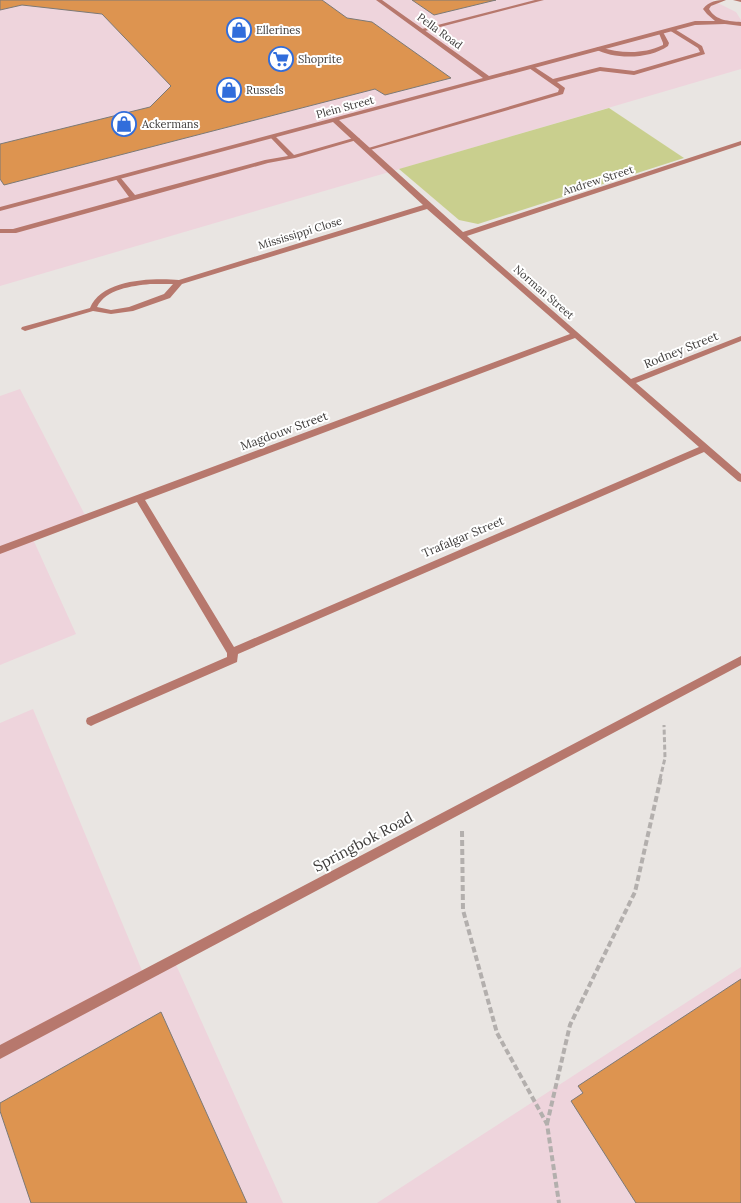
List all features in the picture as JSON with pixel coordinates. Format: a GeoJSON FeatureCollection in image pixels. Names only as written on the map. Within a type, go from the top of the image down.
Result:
{"type":"FeatureCollection","features":[{"type":"Feature","properties":{"kind":"street","name":"Pella Road"},"geometry":{"type":"LineString","coordinates":[[380,0],[488,78]]}},
{"type":"Feature","properties":{"kind":"street"},"geometry":{"type":"LineString","coordinates":[[421,30],[541,0]]}},
{"type":"Feature","properties":{"kind":"street"},"geometry":{"type":"LineString","coordinates":[[695,23],[707,4],[724,0]]}},
{"type":"Feature","properties":{"kind":"street"},"geometry":{"type":"LineString","coordinates":[[736,0],[741,0]]}},
{"type":"Feature","properties":{"kind":"street"},"geometry":{"type":"LineString","coordinates":[[707,4],[711,16],[741,25]]}},
{"type":"Feature","properties":{"kind":"street","name":"Plein Street"},"geometry":{"type":"LineString","coordinates":[[0,210],[671,29],[695,23],[726,22]]}},
{"type":"Feature","properties":{"kind":"street"},"geometry":{"type":"LineString","coordinates":[[552,81],[600,69],[634,73],[703,53],[700,47],[671,29]]}},
{"type":"Feature","properties":{"kind":"street"},"geometry":{"type":"LineString","coordinates":[[598,49],[628,55],[645,53],[665,46],[666,43],[660,32]]}},
{"type":"Feature","properties":{"kind":"street"},"geometry":{"type":"LineString","coordinates":[[368,149],[561,93],[562,88],[531,67]]}},
{"type":"Feature","properties":{"kind":"street","name":"Norman Street"},"geometry":{"type":"LineString","coordinates":[[335,120],[428,206],[741,479]]}},
{"type":"Feature","properties":{"kind":"street"},"geometry":{"type":"LineString","coordinates":[[273,136],[293,157]]}},
{"type":"Feature","properties":{"kind":"street"},"geometry":{"type":"LineString","coordinates":[[0,231],[14,231],[267,161],[293,157],[357,139]]}},
{"type":"Feature","properties":{"kind":"street","name":"Andrew Street"},"geometry":{"type":"LineString","coordinates":[[462,235],[741,143]]}},
{"type":"Feature","properties":{"kind":"street"},"geometry":{"type":"LineString","coordinates":[[118,178],[133,198]]}},
{"type":"Feature","properties":{"kind":"street","name":"Mississippi Close"},"geometry":{"type":"LineString","coordinates":[[93,309],[100,296],[108,292],[146,281],[179,282],[428,206]]}},
{"type":"Feature","properties":{"kind":"street","name":"Mississippi Close"},"geometry":{"type":"LineString","coordinates":[[25,329],[93,309],[112,312],[137,307],[167,296],[179,282]]}},
{"type":"Feature","properties":{"kind":"street","name":"Magdouw Street"},"geometry":{"type":"LineString","coordinates":[[0,550],[576,335]]}},
{"type":"Feature","properties":{"kind":"street","name":"Rodney Street"},"geometry":{"type":"LineString","coordinates":[[630,382],[741,338]]}},
{"type":"Feature","properties":{"kind":"street","name":"Trafalgar Street"},"geometry":{"type":"LineString","coordinates":[[91,721],[233,659],[232,652],[705,448]]}},
{"type":"Feature","properties":{"kind":"street"},"geometry":{"type":"LineString","coordinates":[[139,498],[232,652]]}},
{"type":"Feature","properties":{"kind":"street","name":"Springbok Road"},"geometry":{"type":"LineString","coordinates":[[0,1052],[741,660]]}},
{"type":"Feature","properties":{"kind":"path"},"geometry":{"type":"LineString","coordinates":[[547,1124],[570,1025],[635,892],[665,758],[664,702]]}},
{"type":"Feature","properties":{"kind":"path"},"geometry":{"type":"LineString","coordinates":[[462,808],[463,910],[497,1033],[547,1124],[559,1203]]}},
{"type":"Feature","properties":{"kind":"shaded area"},"geometry":{"type":"Polygon","coordinates":[[[0,0],[712,0],[736,12],[741,20],[741,69],[0,286],[0,0]]]}},
{"type":"Feature","properties":{"kind":"shaded area"},"geometry":{"type":"Polygon","coordinates":[[[20,389],[86,517],[32,537],[76,634],[0,665],[0,396],[20,389]]]}},
{"type":"Feature","properties":{"kind":"shaded area"},"geometry":{"type":"Polygon","coordinates":[[[33,709],[143,973],[173,958],[283,1203],[0,1203],[0,723],[33,709]]]}},
{"type":"Feature","properties":{"kind":"shaded area"},"geometry":{"type":"Polygon","coordinates":[[[741,967],[741,1203],[377,1203],[741,967]]]}},
{"type":"Feature","properties":{"kind":"green space"},"geometry":{"type":"Polygon","coordinates":[[[609,108],[684,158],[478,224],[459,220],[399,169],[609,108]]]}},
{"type":"Feature","properties":{"kind":"building"},"geometry":{"type":"Polygon","coordinates":[[[0,0],[322,0],[347,18],[372,22],[451,78],[385,95],[375,89],[4,185],[0,179],[0,144],[150,107],[171,86],[102,14],[22,5],[0,10],[0,0]]]}},
{"type":"Feature","properties":{"kind":"building"},"geometry":{"type":"Polygon","coordinates":[[[412,0],[496,0],[434,15],[412,0]]]}},
{"type":"Feature","properties":{"kind":"building"},"geometry":{"type":"Polygon","coordinates":[[[741,979],[741,1203],[636,1203],[571,1101],[583,1093],[578,1086],[741,979]]]}},
{"type":"Feature","properties":{"kind":"building"},"geometry":{"type":"Polygon","coordinates":[[[161,1012],[247,1203],[31,1203],[0,1111],[0,1103],[161,1012]]]}},
{"type":"Feature","properties":{"kind":"place","name":"Ellerines"},"geometry":{"type":"Point","coordinates":[239,30]}},
{"type":"Feature","properties":{"kind":"place","name":"Shoprite"},"geometry":{"type":"Point","coordinates":[281,59]}},
{"type":"Feature","properties":{"kind":"place","name":"Russels"},"geometry":{"type":"Point","coordinates":[229,90]}},
{"type":"Feature","properties":{"kind":"place","name":"Ackermans"},"geometry":{"type":"Point","coordinates":[124,124]}}]}
